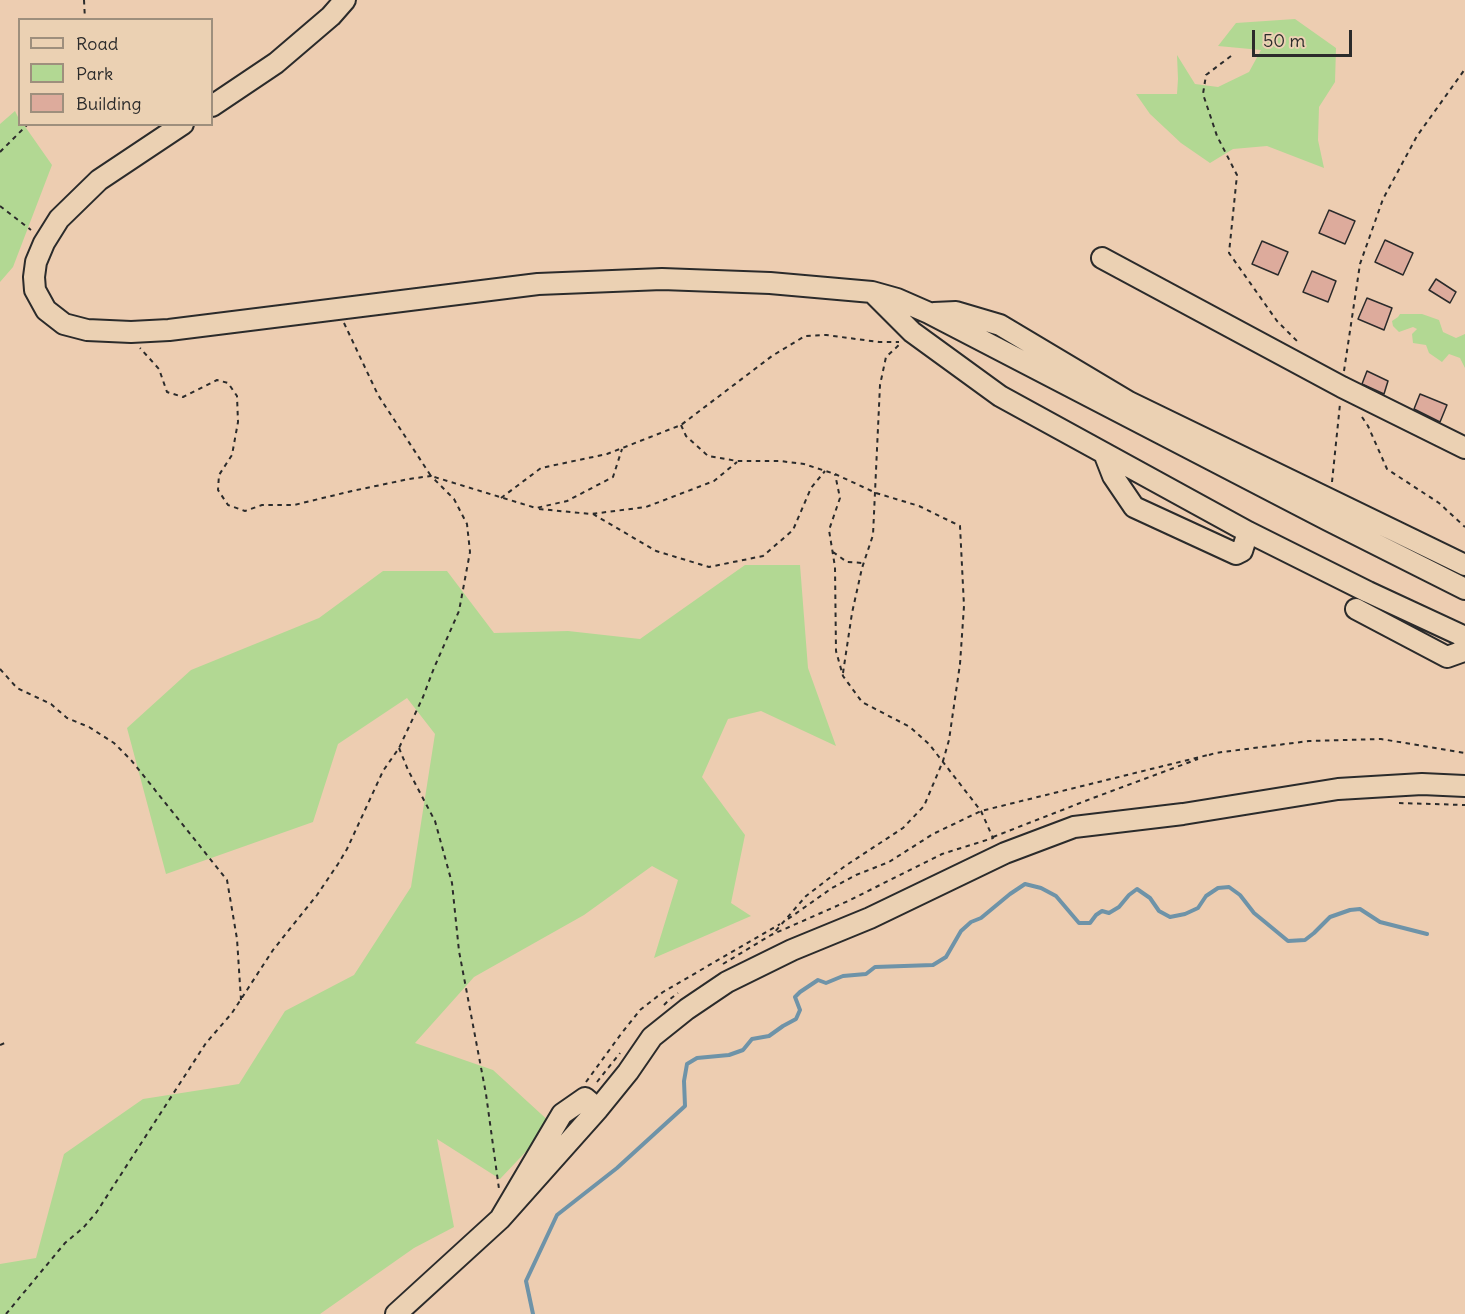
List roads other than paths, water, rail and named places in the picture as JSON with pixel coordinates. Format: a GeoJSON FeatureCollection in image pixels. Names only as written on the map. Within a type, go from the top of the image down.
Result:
{"type":"FeatureCollection","features":[{"type":"Feature","properties":{"kind":"street"},"geometry":{"type":"LineString","coordinates":[[213,104],[276,63],[331,16],[345,0]]}},
{"type":"Feature","properties":{"kind":"street"},"geometry":{"type":"LineString","coordinates":[[180,126],[99,180],[59,219],[44,243],[36,262],[35,290],[46,310],[64,324],[87,330],[127,332],[169,330],[538,284],[662,279],[770,283],[872,292],[897,299],[929,313],[1465,589]]}},
{"type":"Feature","properties":{"kind":"street"},"geometry":{"type":"LineString","coordinates":[[1102,258],[1342,387],[1465,448]]}},
{"type":"Feature","properties":{"kind":"street"},"geometry":{"type":"LineString","coordinates":[[872,292],[912,332],[1000,396],[1248,532],[1465,637]]}},
{"type":"Feature","properties":{"kind":"street"},"geometry":{"type":"LineString","coordinates":[[929,313],[956,312],[1000,325],[1129,402],[1465,565]]}},
{"type":"Feature","properties":{"kind":"street"},"geometry":{"type":"LineString","coordinates":[[1104,453],[1113,476],[1134,507],[1236,554],[1242,551],[1248,532]]}},
{"type":"Feature","properties":{"kind":"street"},"geometry":{"type":"LineString","coordinates":[[1356,609],[1447,657],[1461,652],[1465,645]]}},
{"type":"Feature","properties":{"kind":"street"},"geometry":{"type":"LineString","coordinates":[[396,1314],[500,1219],[588,1098],[628,1072],[652,1037],[687,1009],[727,982],[792,950],[870,918],[1005,853],[1074,827],[1183,814],[1338,789],[1422,784],[1465,786]]}},
{"type":"Feature","properties":{"kind":"waterway"},"geometry":{"type":"LineString","coordinates":[[533,1314],[526,1281],[557,1215],[617,1168],[685,1106],[684,1081],[687,1064],[697,1058],[729,1055],[743,1050],[752,1039],[769,1036],[796,1019],[800,1010],[795,997],[818,980],[826,983],[843,976],[866,974],[875,967],[933,965],[946,957],[961,931],[971,922],[981,918],[1025,884],[1041,888],[1056,896],[1079,923],[1090,923],[1102,911],[1109,913],[1119,907],[1137,889],[1150,898],[1159,911],[1170,917],[1198,908],[1206,896],[1218,888],[1229,887],[1240,895],[1254,913],[1288,941],[1305,940],[1330,917],[1360,909],[1380,922],[1427,934]]}}]}
